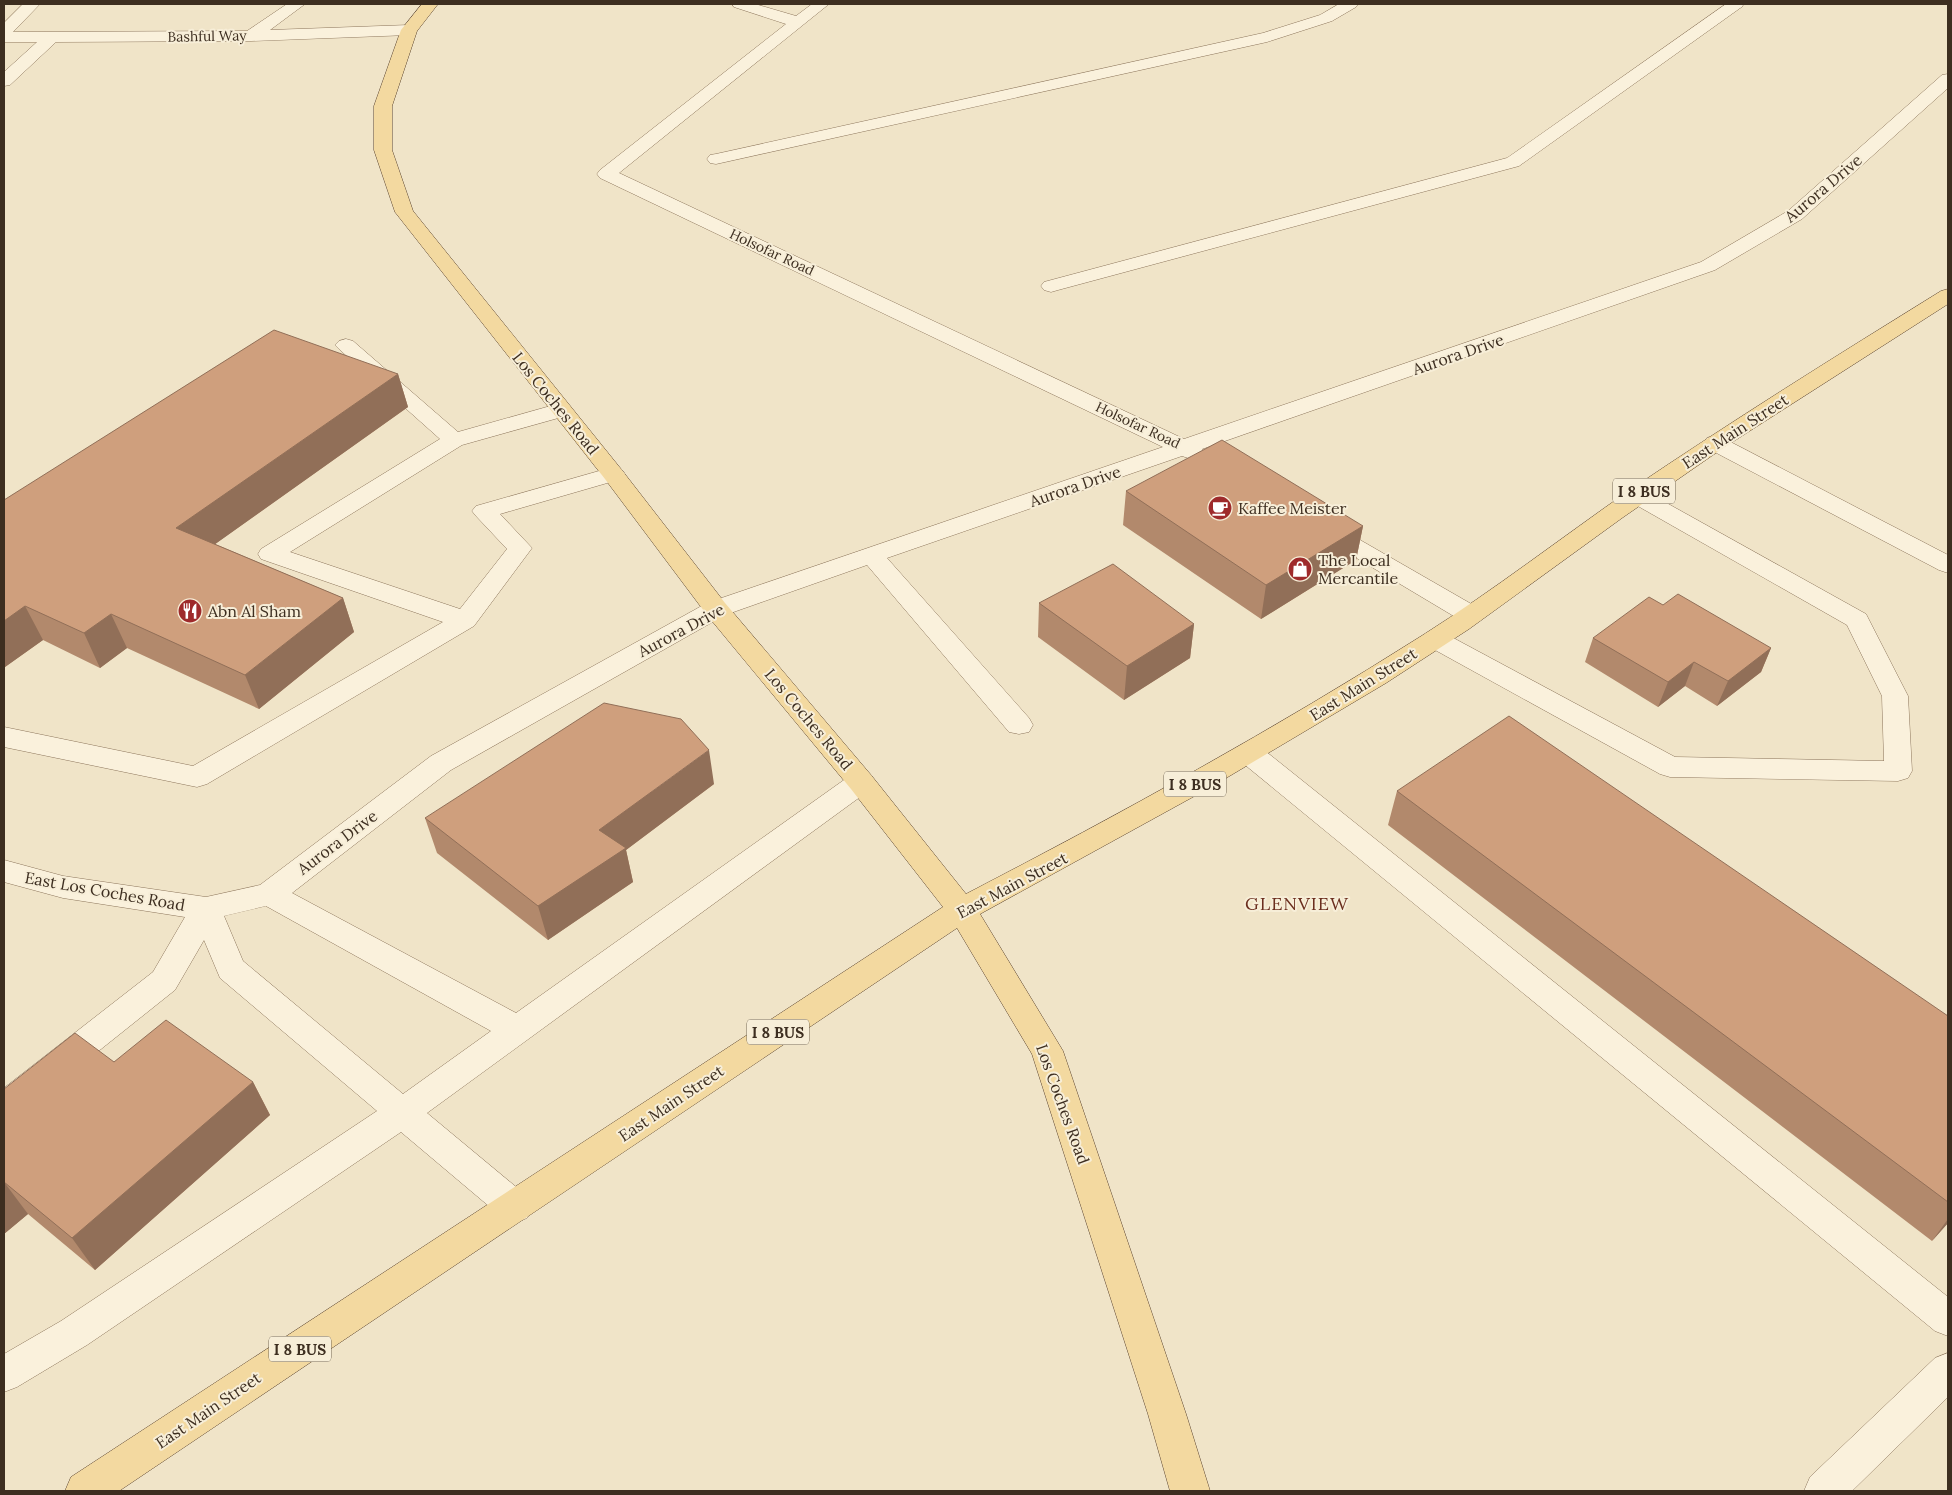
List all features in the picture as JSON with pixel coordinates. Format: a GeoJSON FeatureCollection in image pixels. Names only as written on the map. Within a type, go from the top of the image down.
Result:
{"type":"FeatureCollection","features":[{"type":"Feature","properties":{"kind":"main road","name":"Los Coches Road"},"geometry":{"type":"LineString","coordinates":[[430,4],[409,30],[383,106],[383,150],[404,212],[613,474],[716,609],[861,782],[962,910],[1047,1051],[1167,1414],[1190,1491]]}},
{"type":"Feature","properties":{"kind":"main road","name":"East Main Street"},"geometry":{"type":"LineString","coordinates":[[95,1489],[962,910],[1088,844],[1248,754],[1435,639],[1715,443],[1948,295]]}},
{"type":"Feature","properties":{"kind":"street"},"geometry":{"type":"LineString","coordinates":[[4,32],[32,4]]}},
{"type":"Feature","properties":{"kind":"street"},"geometry":{"type":"LineString","coordinates":[[251,36],[297,4]]}},
{"type":"Feature","properties":{"kind":"street"},"geometry":{"type":"LineString","coordinates":[[740,4],[798,22]]}},
{"type":"Feature","properties":{"kind":"street","name":"Holsofar Road"},"geometry":{"type":"LineString","coordinates":[[821,4],[606,174],[1186,448]]}},
{"type":"Feature","properties":{"kind":"street"},"geometry":{"type":"LineString","coordinates":[[716,159],[1267,37],[1326,18],[1350,4]]}},
{"type":"Feature","properties":{"kind":"street"},"geometry":{"type":"LineString","coordinates":[[1051,286],[1513,162],[1735,6],[1734,4]]}},
{"type":"Feature","properties":{"kind":"street","name":"Bashful Way"},"geometry":{"type":"LineString","coordinates":[[4,37],[251,36],[409,30]]}},
{"type":"Feature","properties":{"kind":"street"},"geometry":{"type":"LineString","coordinates":[[4,81],[50,38]]}},
{"type":"Feature","properties":{"kind":"street","name":"Aurora Drive"},"geometry":{"type":"LineString","coordinates":[[206,909],[269,894],[441,763],[716,609],[1708,266],[1795,215],[1948,79]]}},
{"type":"Feature","properties":{"kind":"street"},"geometry":{"type":"LineString","coordinates":[[346,345],[454,440]]}},
{"type":"Feature","properties":{"kind":"street"},"geometry":{"type":"LineString","coordinates":[[465,620],[270,554],[454,440],[561,410]]}},
{"type":"Feature","properties":{"kind":"street"},"geometry":{"type":"LineString","coordinates":[[1715,443],[1948,565]]}},
{"type":"Feature","properties":{"kind":"street"},"geometry":{"type":"LineString","coordinates":[[1186,448],[1212,463]]}},
{"type":"Feature","properties":{"kind":"street"},"geometry":{"type":"LineString","coordinates":[[4,737],[197,778],[465,620],[520,548],[484,511],[613,474]]}},
{"type":"Feature","properties":{"kind":"street"},"geometry":{"type":"LineString","coordinates":[[1435,639],[1670,767],[1898,771],[1895,696],[1857,620],[1637,496]]}},
{"type":"Feature","properties":{"kind":"street"},"geometry":{"type":"LineString","coordinates":[[1307,519],[1471,614]]}},
{"type":"Feature","properties":{"kind":"street"},"geometry":{"type":"LineString","coordinates":[[872,556],[1018,725]]}},
{"type":"Feature","properties":{"kind":"street"},"geometry":{"type":"LineString","coordinates":[[1248,754],[1948,1320]]}},
{"type":"Feature","properties":{"kind":"street"},"geometry":{"type":"LineString","coordinates":[[4,1374],[74,1333],[402,1113],[861,782]]}},
{"type":"Feature","properties":{"kind":"street","name":"East Los Coches Road"},"geometry":{"type":"LineString","coordinates":[[4,872],[63,887],[206,909]]}},
{"type":"Feature","properties":{"kind":"street"},"geometry":{"type":"LineString","coordinates":[[269,894],[518,1030]]}},
{"type":"Feature","properties":{"kind":"street"},"geometry":{"type":"LineString","coordinates":[[4,1107],[164,981],[206,909]]}},
{"type":"Feature","properties":{"kind":"street"},"geometry":{"type":"LineString","coordinates":[[206,909],[231,969],[515,1207]]}},
{"type":"Feature","properties":{"kind":"street"},"geometry":{"type":"LineString","coordinates":[[1824,1491],[1948,1371]]}},
{"type":"Feature","properties":{"kind":"building"},"geometry":{"type":"Polygon","coordinates":[[[274,330],[398,374],[176,528],[343,598],[245,675],[111,614],[84,633],[25,606],[4,621],[4,500],[274,330]]]}},
{"type":"Feature","properties":{"kind":"building"},"geometry":{"type":"Polygon","coordinates":[[[1222,440],[1363,526],[1266,585],[1126,491],[1222,440]]]}},
{"type":"Feature","properties":{"kind":"building"},"geometry":{"type":"Polygon","coordinates":[[[1113,564],[1194,624],[1127,666],[1039,603],[1113,564]]]}},
{"type":"Feature","properties":{"kind":"building"},"geometry":{"type":"Polygon","coordinates":[[[1678,594],[1771,648],[1728,681],[1694,662],[1668,682],[1593,638],[1649,597],[1663,605],[1678,594]]]}},
{"type":"Feature","properties":{"kind":"building"},"geometry":{"type":"Polygon","coordinates":[[[604,703],[681,719],[709,750],[599,830],[626,848],[538,906],[425,818],[604,703]]]}},
{"type":"Feature","properties":{"kind":"building"},"geometry":{"type":"Polygon","coordinates":[[[1509,716],[1948,1016],[1948,1202],[1397,791],[1509,716]]]}},
{"type":"Feature","properties":{"kind":"building"},"geometry":{"type":"Polygon","coordinates":[[[166,1020],[253,1082],[72,1238],[4,1182],[4,1089],[75,1033],[114,1062],[166,1020]]]}},
{"type":"Feature","properties":{"kind":"place","name":"Kaffee Meister"},"geometry":{"type":"Point","coordinates":[1220,508]}},
{"type":"Feature","properties":{"kind":"place","name":"The Local Mercantile"},"geometry":{"type":"Point","coordinates":[1300,569]}},
{"type":"Feature","properties":{"kind":"place","name":"Abn Al Sham"},"geometry":{"type":"Point","coordinates":[190,611]}},
{"type":"Feature","properties":{"kind":"district","name":"GLENVIEW"},"geometry":{"type":"Point","coordinates":[1297,903]}}]}
